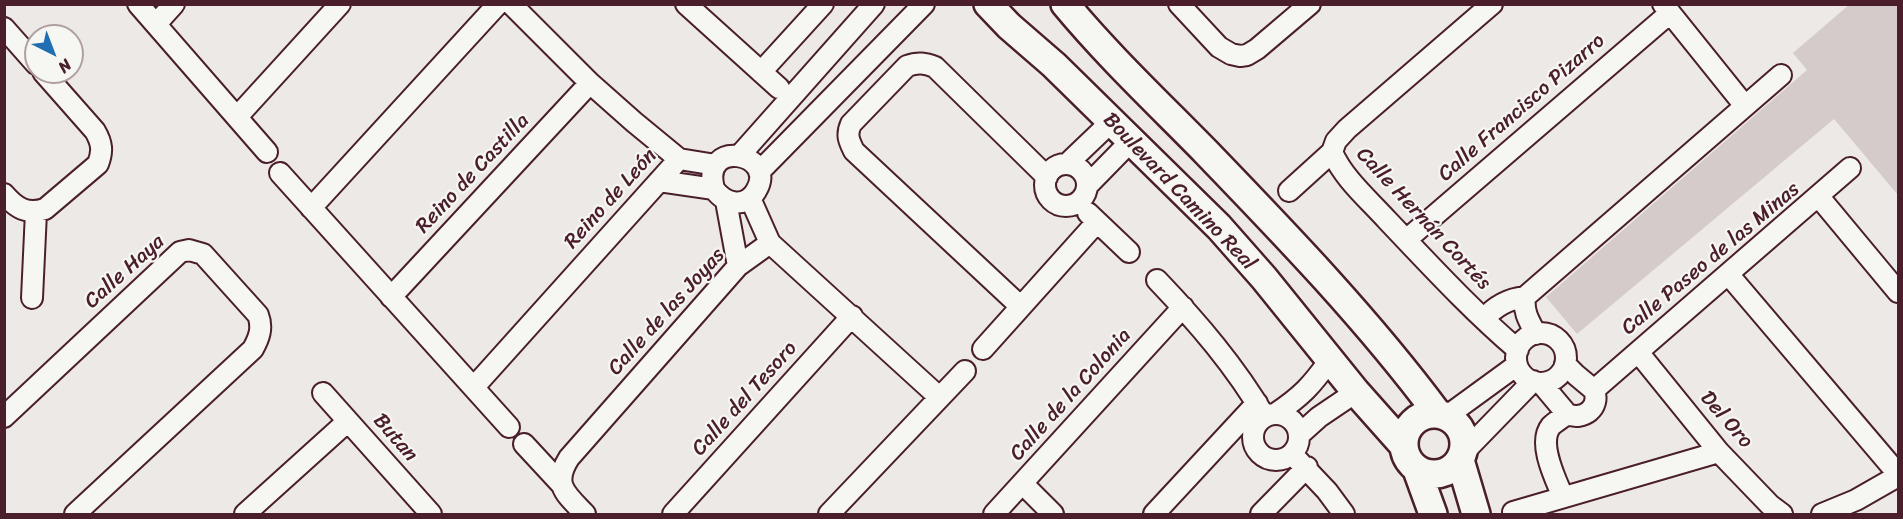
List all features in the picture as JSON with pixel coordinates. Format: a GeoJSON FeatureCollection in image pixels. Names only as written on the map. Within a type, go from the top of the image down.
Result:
{"type":"FeatureCollection","features":[{"type":"Feature","properties":{"kind":"street"},"geometry":{"type":"LineString","coordinates":[[138,4],[267,152]]}},
{"type":"Feature","properties":{"kind":"street"},"geometry":{"type":"LineString","coordinates":[[156,24],[174,4]]}},
{"type":"Feature","properties":{"kind":"street"},"geometry":{"type":"LineString","coordinates":[[237,117],[340,4]]}},
{"type":"Feature","properties":{"kind":"street"},"geometry":{"type":"LineString","coordinates":[[311,208],[498,4]]}},
{"type":"Feature","properties":{"kind":"street","name":"Reino de León"},"geometry":{"type":"LineString","coordinates":[[474,387],[680,159],[590,83],[511,4]]}},
{"type":"Feature","properties":{"kind":"street"},"geometry":{"type":"LineString","coordinates":[[686,4],[779,88]]}},
{"type":"Feature","properties":{"kind":"street"},"geometry":{"type":"LineString","coordinates":[[761,72],[823,4]]}},
{"type":"Feature","properties":{"kind":"street"},"geometry":{"type":"LineString","coordinates":[[740,155],[874,4]]}},
{"type":"Feature","properties":{"kind":"street"},"geometry":{"type":"LineString","coordinates":[[759,172],[924,4]]}},
{"type":"Feature","properties":{"kind":"street","name":"Boulevard Camino Real"},"geometry":{"type":"LineString","coordinates":[[988,4],[1009,26],[1054,65],[1219,227],[1356,392],[1404,446]]}},
{"type":"Feature","properties":{"kind":"street"},"geometry":{"type":"LineString","coordinates":[[1065,4],[1117,63],[1282,232],[1386,346],[1442,415]]}},
{"type":"Feature","properties":{"kind":"street"},"geometry":{"type":"LineString","coordinates":[[1179,4],[1220,47],[1231,54],[1247,56],[1310,4]]}},
{"type":"Feature","properties":{"kind":"street","name":"Calle Hernán Cortés"},"geometry":{"type":"LineString","coordinates":[[1492,4],[1347,129],[1336,141],[1332,152],[1348,178],[1484,319],[1500,305],[1525,297],[1781,75]]}},
{"type":"Feature","properties":{"kind":"street"},"geometry":{"type":"LineString","coordinates":[[1666,9],[1745,106]]}},
{"type":"Feature","properties":{"kind":"street","name":"Calle Francisco Pizarro"},"geometry":{"type":"LineString","coordinates":[[1406,240],[1666,9]]}},
{"type":"Feature","properties":{"kind":"street"},"geometry":{"type":"LineString","coordinates":[[6,33],[24,52]]}},
{"type":"Feature","properties":{"kind":"street"},"geometry":{"type":"LineString","coordinates":[[1020,306],[855,151],[848,136],[849,130],[851,124],[907,66],[925,63],[934,67],[1047,177]]}},
{"type":"Feature","properties":{"kind":"street","name":"Reino de Castilla"},"geometry":{"type":"LineString","coordinates":[[392,297],[590,83]]}},
{"type":"Feature","properties":{"kind":"street"},"geometry":{"type":"LineString","coordinates":[[7,197],[26,212],[45,209],[98,164],[102,149],[101,141],[54,84]]}},
{"type":"Feature","properties":{"kind":"street"},"geometry":{"type":"LineString","coordinates":[[1067,164],[1079,169],[1087,186],[1086,193],[1077,203],[1064,206],[1052,201],[1046,190],[1047,177],[1055,168],[1067,164],[1111,122]]}},
{"type":"Feature","properties":{"kind":"street"},"geometry":{"type":"LineString","coordinates":[[1087,186],[1131,141]]}},
{"type":"Feature","properties":{"kind":"street"},"geometry":{"type":"LineString","coordinates":[[1290,191],[1332,152]]}},
{"type":"Feature","properties":{"kind":"street"},"geometry":{"type":"LineString","coordinates":[[659,181],[720,195],[734,203],[742,202],[750,198],[758,186],[759,172],[752,161],[740,155],[726,157],[716,165],[712,173],[720,195],[738,266]]}},
{"type":"Feature","properties":{"kind":"street"},"geometry":{"type":"LineString","coordinates":[[680,159],[716,165]]}},
{"type":"Feature","properties":{"kind":"street"},"geometry":{"type":"LineString","coordinates":[[1819,197],[1850,168]]}},
{"type":"Feature","properties":{"kind":"street"},"geometry":{"type":"LineString","coordinates":[[280,173],[509,427]]}},
{"type":"Feature","properties":{"kind":"street","name":"Calle Paseo de las Minas"},"geometry":{"type":"LineString","coordinates":[[1567,414],[1577,417],[1589,412],[1596,401],[1594,390],[1819,197],[1899,292]]}},
{"type":"Feature","properties":{"kind":"street"},"geometry":{"type":"LineString","coordinates":[[750,198],[770,243],[939,397]]}},
{"type":"Feature","properties":{"kind":"street"},"geometry":{"type":"LineString","coordinates":[[1077,203],[1129,252]]}},
{"type":"Feature","properties":{"kind":"street"},"geometry":{"type":"LineString","coordinates":[[32,298],[36,212]]}},
{"type":"Feature","properties":{"kind":"street"},"geometry":{"type":"LineString","coordinates":[[983,349],[1097,222]]}},
{"type":"Feature","properties":{"kind":"street","name":"Calle de las Joyas"},"geometry":{"type":"LineString","coordinates":[[562,485],[560,477],[562,469],[569,458],[738,266],[770,243]]}},
{"type":"Feature","properties":{"kind":"street","name":"Calle Haya"},"geometry":{"type":"LineString","coordinates":[[4,417],[180,252],[189,250],[203,254],[258,315],[261,322],[259,337],[253,349],[75,514]]}},
{"type":"Feature","properties":{"kind":"street"},"geometry":{"type":"LineString","coordinates":[[1728,274],[1899,475],[1856,500],[1822,514]]}},
{"type":"Feature","properties":{"kind":"street"},"geometry":{"type":"LineString","coordinates":[[1157,280],[1223,353],[1266,411],[1289,418],[1294,422],[1299,435],[1297,449],[1299,461],[1327,490],[1344,514]]}},
{"type":"Feature","properties":{"kind":"street"},"geometry":{"type":"LineString","coordinates":[[1525,297],[1526,315],[1536,334]]}},
{"type":"Feature","properties":{"kind":"street","name":"Calle de la Colonia"},"geometry":{"type":"LineString","coordinates":[[994,514],[1183,307]]}},
{"type":"Feature","properties":{"kind":"street","name":"Calle del Tesoro"},"geometry":{"type":"LineString","coordinates":[[673,514],[852,316]]}},
{"type":"Feature","properties":{"kind":"street"},"geometry":{"type":"LineString","coordinates":[[1442,415],[1517,357],[1522,342],[1536,334],[1544,333],[1559,340],[1566,356],[1565,364],[1556,378],[1549,382],[1537,382],[1526,378],[1517,357],[1484,319]]}},
{"type":"Feature","properties":{"kind":"street","name":"Del Oro"},"geometry":{"type":"LineString","coordinates":[[1638,352],[1719,452],[1770,505],[1782,514]]}},
{"type":"Feature","properties":{"kind":"street"},"geometry":{"type":"LineString","coordinates":[[1154,514],[1266,411],[1296,400],[1311,386],[1330,360]]}},
{"type":"Feature","properties":{"kind":"street"},"geometry":{"type":"LineString","coordinates":[[1565,364],[1594,390]]}},
{"type":"Feature","properties":{"kind":"street"},"geometry":{"type":"LineString","coordinates":[[829,514],[965,371]]}},
{"type":"Feature","properties":{"kind":"street"},"geometry":{"type":"LineString","coordinates":[[1537,382],[1567,414],[1551,426],[1546,447],[1563,497]]}},
{"type":"Feature","properties":{"kind":"street"},"geometry":{"type":"LineString","coordinates":[[1417,470],[1440,474],[1448,471],[1537,382]]}},
{"type":"Feature","properties":{"kind":"street"},"geometry":{"type":"LineString","coordinates":[[1299,435],[1326,412],[1356,392]]}},
{"type":"Feature","properties":{"kind":"street","name":"Butan"},"geometry":{"type":"LineString","coordinates":[[323,393],[421,511]]}},
{"type":"Feature","properties":{"kind":"street"},"geometry":{"type":"LineString","coordinates":[[1266,411],[1255,426],[1253,434],[1255,448],[1265,458],[1299,461]]}},
{"type":"Feature","properties":{"kind":"street"},"geometry":{"type":"LineString","coordinates":[[1433,514],[1417,470],[1407,459],[1404,446],[1404,437],[1413,422],[1429,414],[1442,415],[1455,421],[1464,436],[1462,456],[1476,514]]}},
{"type":"Feature","properties":{"kind":"street"},"geometry":{"type":"LineString","coordinates":[[245,514],[348,421]]}},
{"type":"Feature","properties":{"kind":"street"},"geometry":{"type":"LineString","coordinates":[[524,444],[585,514]]}},
{"type":"Feature","properties":{"kind":"street"},"geometry":{"type":"LineString","coordinates":[[1513,512],[1719,452]]}},
{"type":"Feature","properties":{"kind":"street"},"geometry":{"type":"LineString","coordinates":[[1261,514],[1299,461]]}},
{"type":"Feature","properties":{"kind":"street"},"geometry":{"type":"LineString","coordinates":[[1023,484],[1053,514]]}},
{"type":"Feature","properties":{"kind":"shaded area"},"geometry":{"type":"Polygon","coordinates":[[[1850,4],[1898,5],[1898,195],[1834,119],[1577,334],[1546,297],[1807,70],[1793,53],[1850,4]]]}}]}
